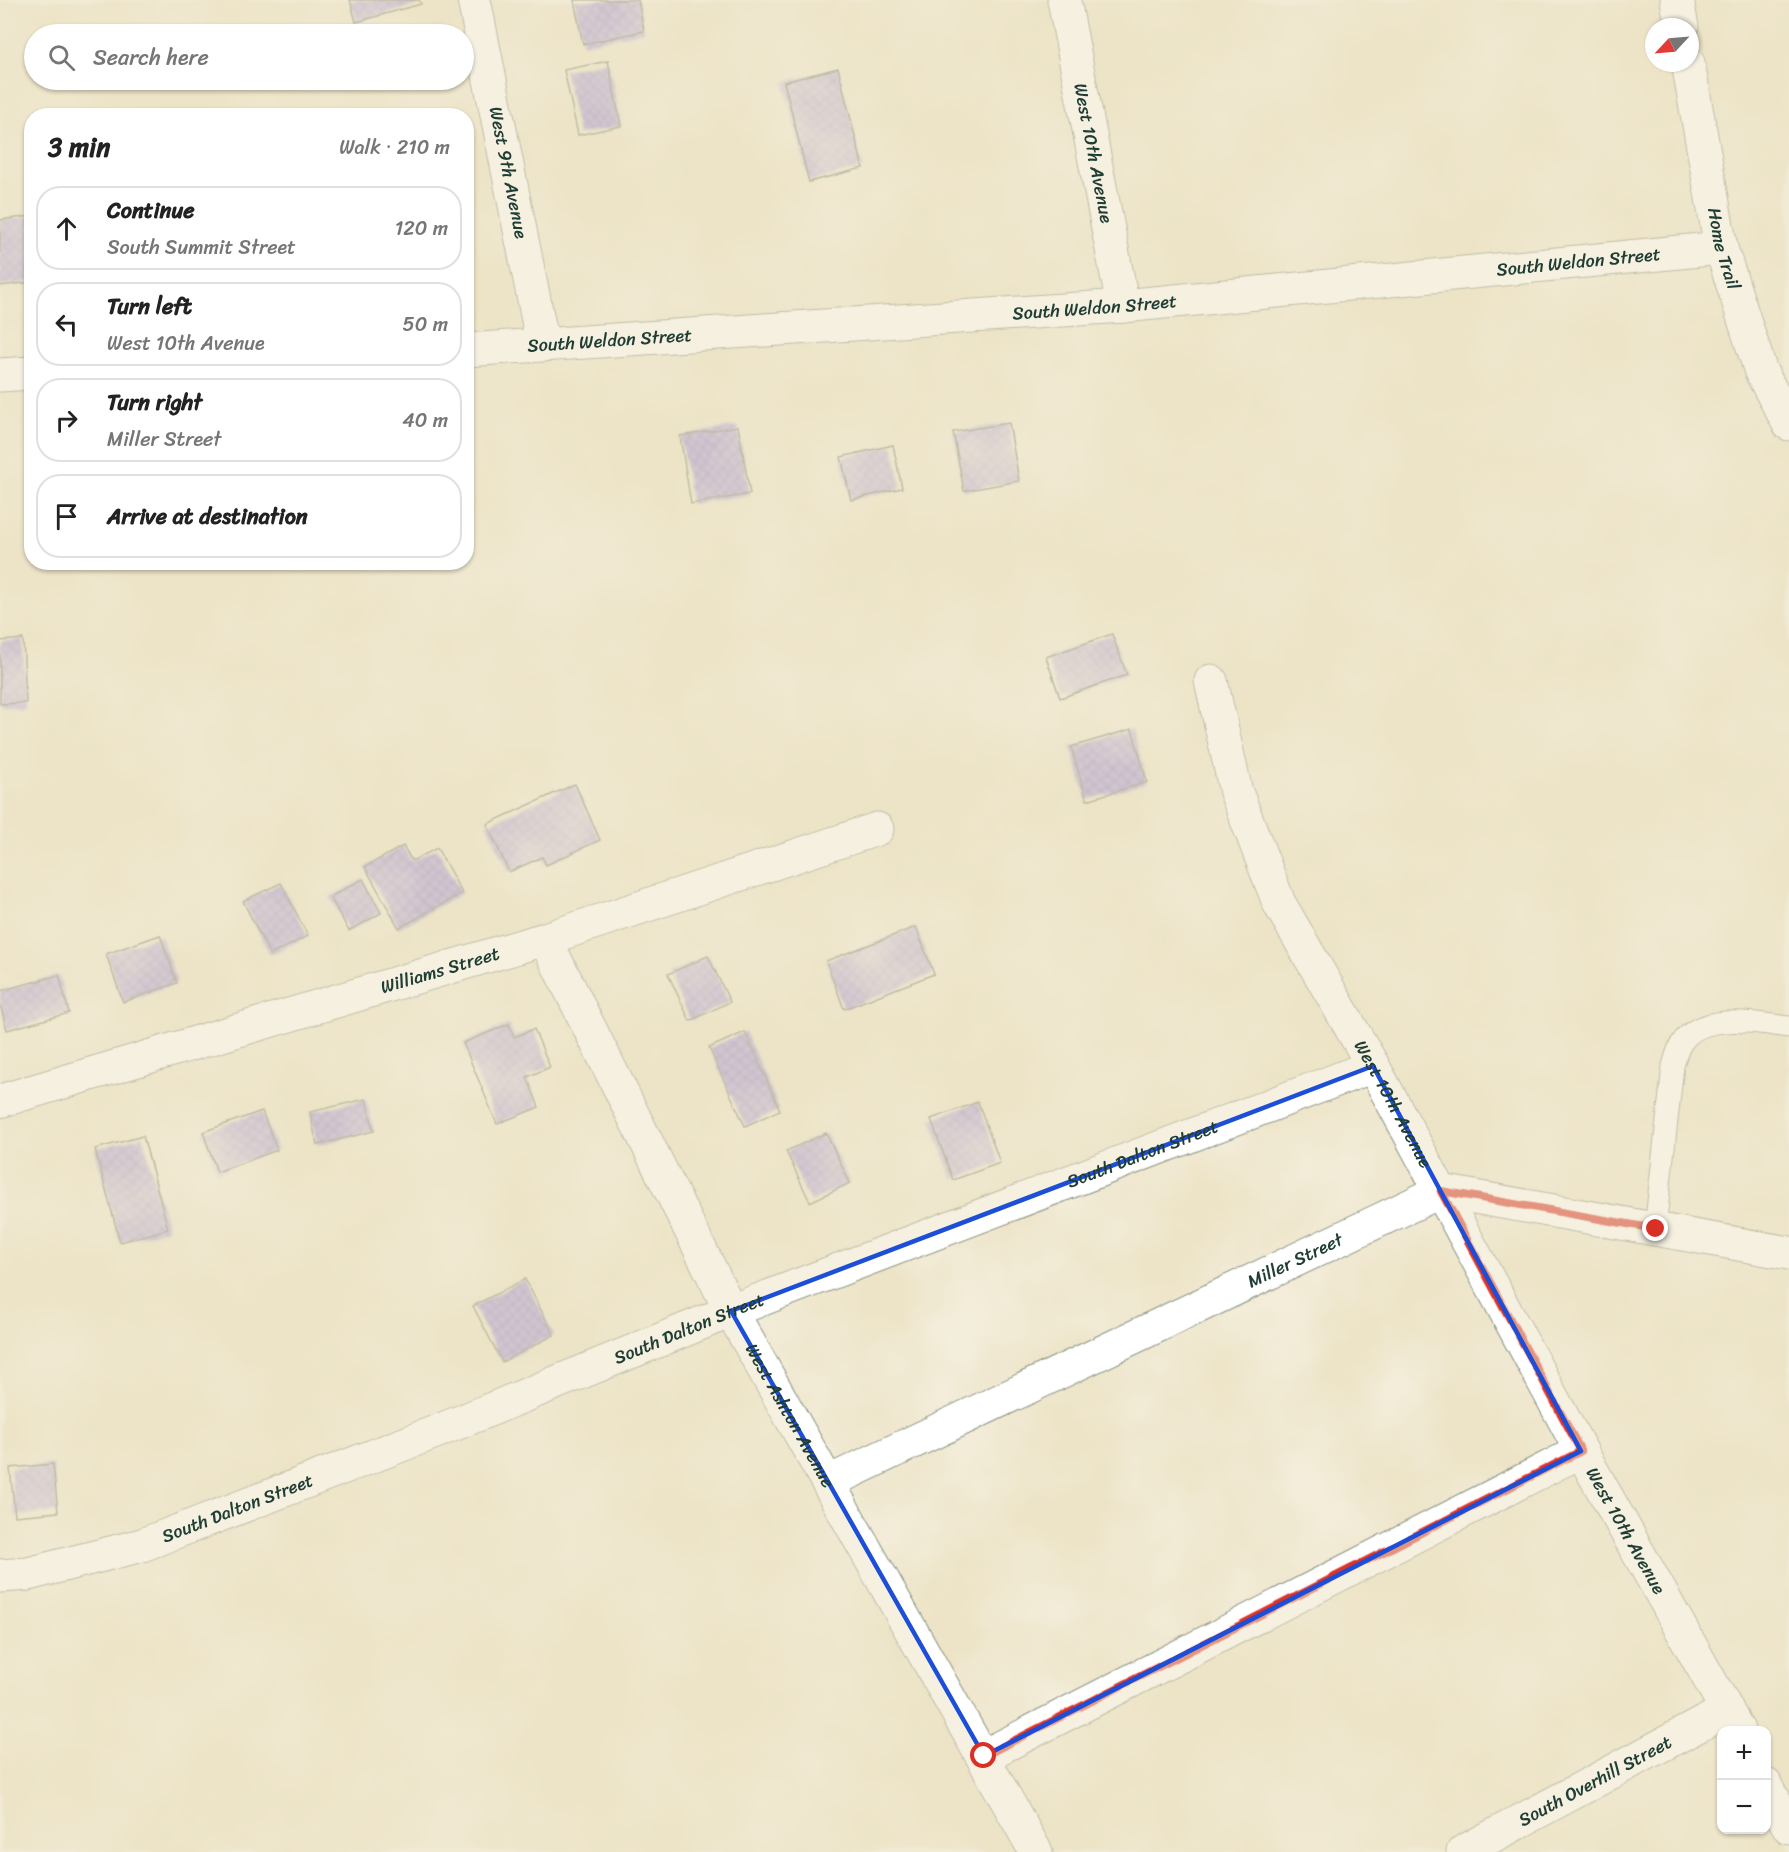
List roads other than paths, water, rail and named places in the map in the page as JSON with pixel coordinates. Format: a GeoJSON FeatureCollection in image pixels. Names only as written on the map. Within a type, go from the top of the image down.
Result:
{"type":"FeatureCollection","features":[{"type":"Feature","properties":{"kind":"street","name":"West 9th Avenue"},"geometry":{"type":"LineString","coordinates":[[474,0],[543,345]]}},
{"type":"Feature","properties":{"kind":"street","name":"West 10th Avenue"},"geometry":{"type":"LineString","coordinates":[[1064,0],[1123,306]]}},
{"type":"Feature","properties":{"kind":"street"},"geometry":{"type":"LineString","coordinates":[[1677,0],[1680,18]]}},
{"type":"Feature","properties":{"kind":"street","name":"Home Trail"},"geometry":{"type":"LineString","coordinates":[[1690,72],[1721,248],[1761,372],[1789,424]]}},
{"type":"Feature","properties":{"kind":"street","name":"South Weldon Street"},"geometry":{"type":"LineString","coordinates":[[474,349],[1123,306],[1721,248]]}},
{"type":"Feature","properties":{"kind":"street"},"geometry":{"type":"LineString","coordinates":[[0,375],[24,374]]}},
{"type":"Feature","properties":{"kind":"street","name":"West 10th Avenue"},"geometry":{"type":"LineString","coordinates":[[1211,681],[1236,792],[1279,903],[1373,1066],[1581,1451],[1732,1720]]}},
{"type":"Feature","properties":{"kind":"street","name":"Williams Street"},"geometry":{"type":"LineString","coordinates":[[0,1101],[545,939],[877,829]]}},
{"type":"Feature","properties":{"kind":"street","name":"West Ashton Avenue"},"geometry":{"type":"LineString","coordinates":[[545,939],[731,1311],[984,1756],[1036,1852]]}},
{"type":"Feature","properties":{"kind":"street","name":"South Dalton Street"},"geometry":{"type":"LineString","coordinates":[[0,1576],[28,1574],[142,1545],[427,1435],[731,1311],[1373,1066]]}},
{"type":"Feature","properties":{"kind":"street"},"geometry":{"type":"LineString","coordinates":[[1441,1191],[1789,1252]]}},
{"type":"Feature","properties":{"kind":"street","name":"Miller Street"},"geometry":{"type":"LineString","coordinates":[[829,1482],[1441,1191]]}},
{"type":"Feature","properties":{"kind":"street"},"geometry":{"type":"LineString","coordinates":[[984,1756],[1581,1451]]}},
{"type":"Feature","properties":{"kind":"street","name":"South Overhill Street"},"geometry":{"type":"LineString","coordinates":[[1463,1852],[1732,1720]]}},
{"type":"Feature","properties":{"kind":"street"},"geometry":{"type":"LineString","coordinates":[[1771,1793],[1789,1827]]}},
{"type":"Feature","properties":{"kind":"lane"},"geometry":{"type":"LineString","coordinates":[[1656,1229],[1673,1066],[1682,1042],[1706,1025],[1742,1020],[1789,1027]]}}]}
